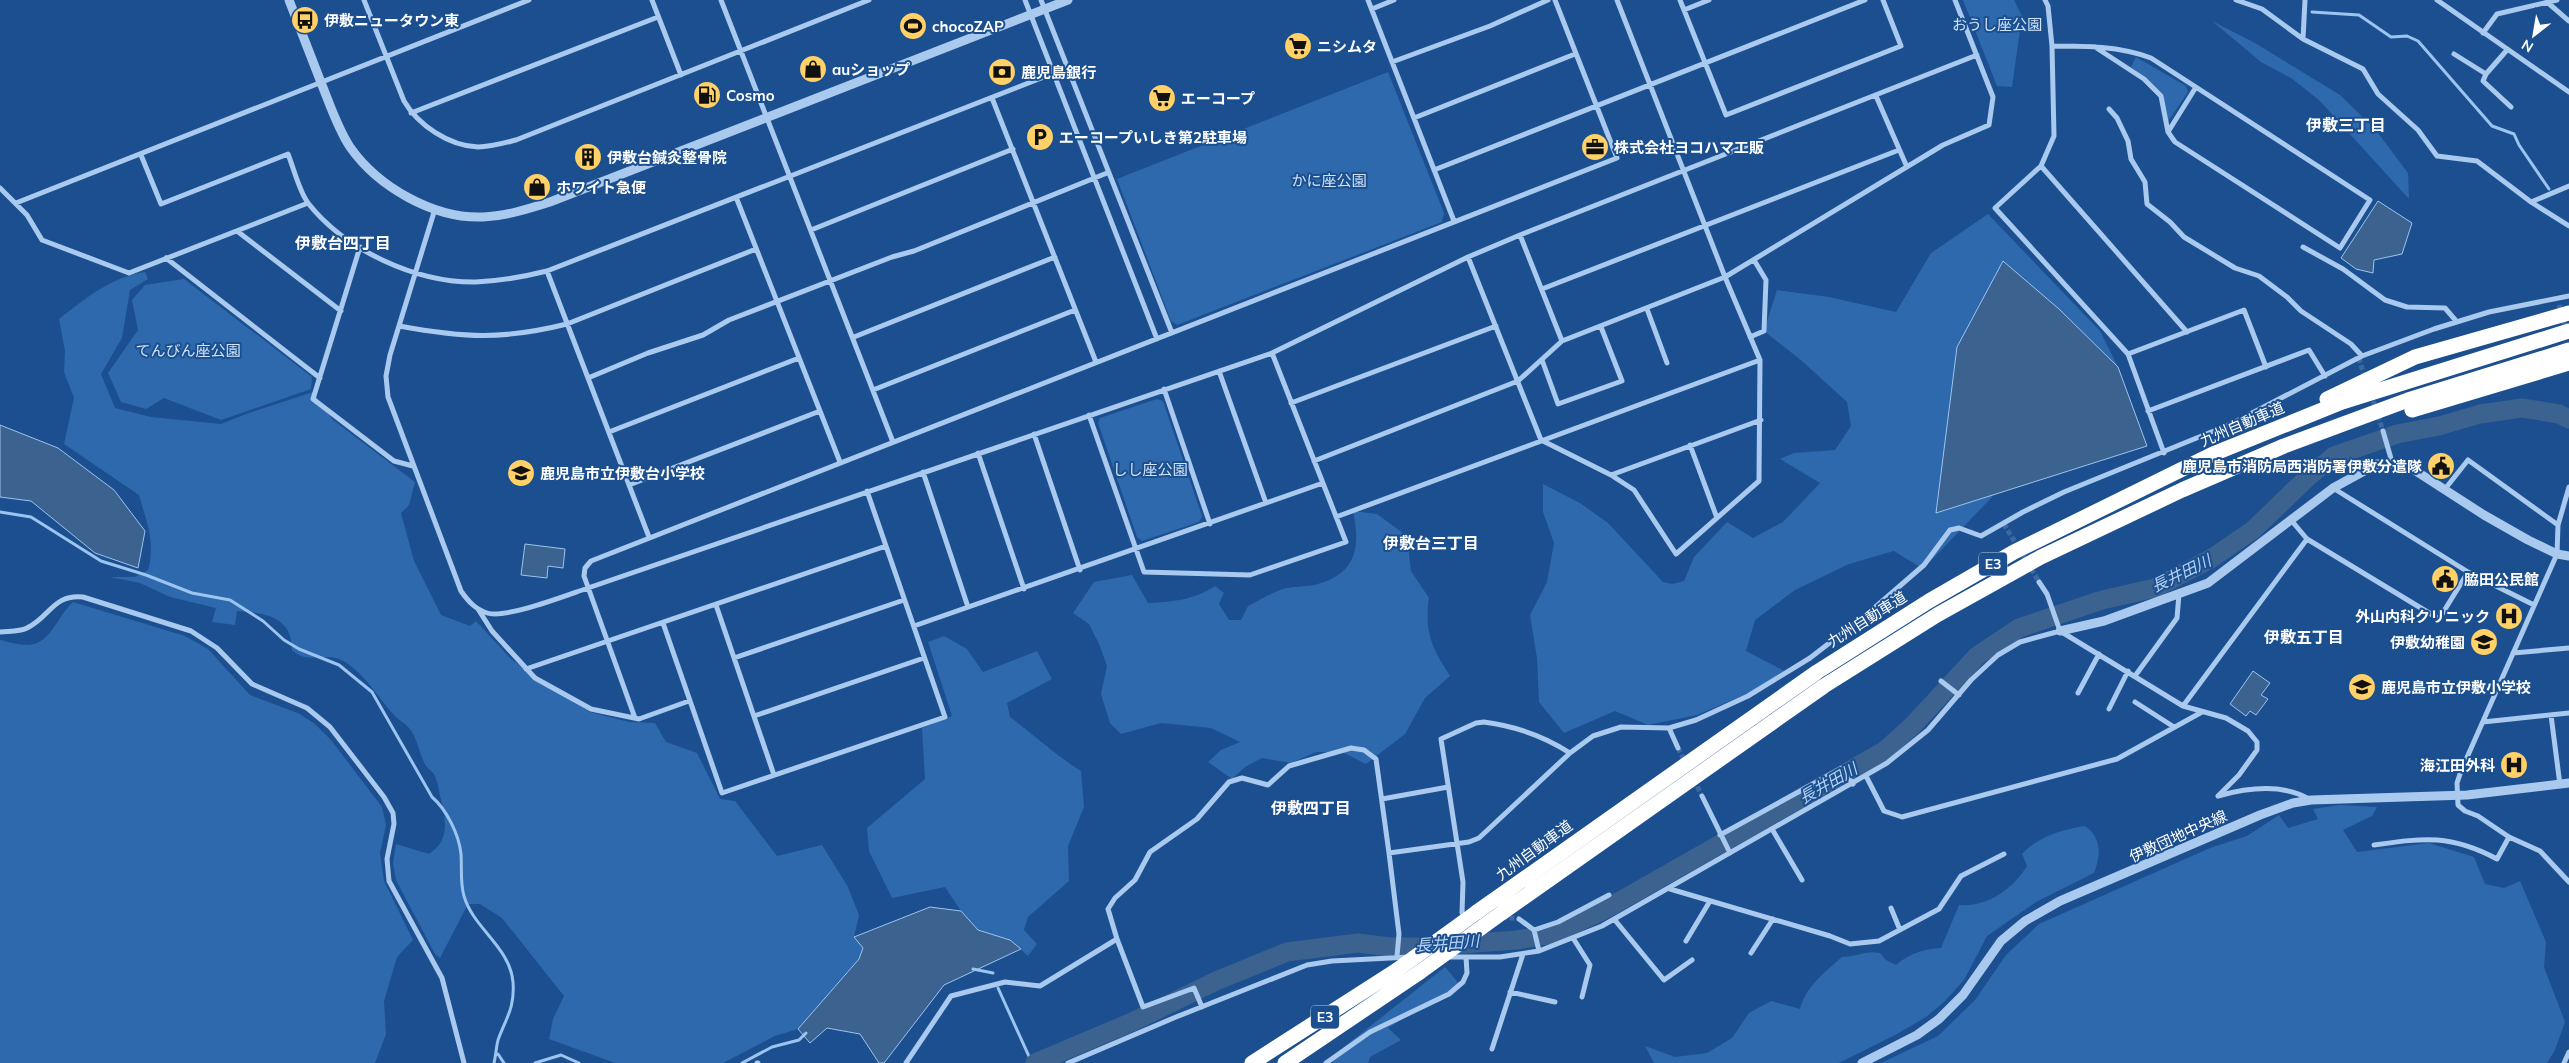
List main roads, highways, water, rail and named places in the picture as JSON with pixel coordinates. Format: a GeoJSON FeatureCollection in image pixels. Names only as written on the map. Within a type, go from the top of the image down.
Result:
{"type":"FeatureCollection","features":[{"type":"Feature","properties":{"kind":"highway"},"geometry":{"type":"LineString","coordinates":[[2213,454],[2415,357],[2562,305]]}},
{"type":"Feature","properties":{"kind":"highway","name":"九州自動車道"},"geometry":{"type":"LineString","coordinates":[[1252,1063],[1397,959],[1469,912],[1800,683],[1929,601],[2014,552],[2213,454],[2342,402],[2569,331]]}},
{"type":"Feature","properties":{"kind":"highway","name":"E3"},"geometry":{"type":"LineString","coordinates":[[1285,1063],[1420,972],[1824,686],[1937,615],[2050,552],[2182,490],[2284,446],[2417,398],[2569,350]]}},
{"type":"Feature","properties":{"kind":"highway"},"geometry":{"type":"LineString","coordinates":[[2284,446],[2569,363]]}},
{"type":"Feature","properties":{"kind":"waterway"},"geometry":{"type":"LineString","coordinates":[[2312,12],[2359,15],[2391,37],[2407,36],[2418,41],[2492,126],[2514,134],[2519,145],[2549,189]]}},
{"type":"Feature","properties":{"kind":"waterway","name":"長井田川"},"geometry":{"type":"LineString","coordinates":[[1035,1063],[1132,1022],[1216,981],[1287,952],[1358,943],[1390,947],[1422,947],[1516,940],[1553,934],[1606,909],[1884,751],[1912,726],[1977,656],[2019,628],[2102,600],[2155,588],[2212,558],[2253,530],[2307,478],[2334,456],[2397,434],[2439,426],[2480,414],[2522,408],[2559,414],[2569,419]]}},
{"type":"Feature","properties":{"kind":"waterway"},"geometry":{"type":"LineString","coordinates":[[0,512],[31,517],[101,561],[146,575],[192,593],[230,600],[263,621],[284,640],[299,649],[339,665],[372,692],[432,797],[451,822],[460,846],[464,896],[475,918],[499,948],[510,970],[513,982],[513,999],[498,1040],[494,1063]]}},
{"type":"Feature","properties":{"kind":"waterway"},"geometry":{"type":"LineString","coordinates":[[973,969],[993,973]]}},
{"type":"Feature","properties":{"kind":"waterway"},"geometry":{"type":"LineString","coordinates":[[998,988],[1032,1063]]}},
{"type":"Feature","properties":{"kind":"waterway"},"geometry":{"type":"LineString","coordinates":[[742,1063],[772,1047],[799,1040],[806,1033]]}},
{"type":"Feature","properties":{"kind":"waterway"},"geometry":{"type":"LineString","coordinates":[[498,1054],[504,1063]]}},
{"type":"Feature","properties":{"kind":"waterway"},"geometry":{"type":"LineString","coordinates":[[535,1063],[561,1055],[579,1063]]}},
{"type":"Feature","properties":{"kind":"tunnel"},"geometry":{"type":"LineString","coordinates":[[2559,305],[2569,340]]}},
{"type":"Feature","properties":{"kind":"tunnel"},"geometry":{"type":"LineString","coordinates":[[2359,358],[2365,379]]}},
{"type":"Feature","properties":{"kind":"tunnel"},"geometry":{"type":"LineString","coordinates":[[2371,394],[2383,431]]}},
{"type":"Feature","properties":{"kind":"tunnel"},"geometry":{"type":"LineString","coordinates":[[2004,524],[2039,582]]}},
{"type":"Feature","properties":{"kind":"tunnel"},"geometry":{"type":"LineString","coordinates":[[1678,748],[1686,764]]}},
{"type":"Feature","properties":{"kind":"tunnel"},"geometry":{"type":"LineString","coordinates":[[1694,780],[1702,796]]}},
{"type":"Feature","properties":{"kind":"tunnel"},"geometry":{"type":"LineString","coordinates":[[1502,917],[1519,919]]}},
{"type":"Feature","properties":{"kind":"place","name":"伊敷ニュータウン東"},"geometry":{"type":"Point","coordinates":[305,20]}},
{"type":"Feature","properties":{"kind":"place","name":"chocoZAP"},"geometry":{"type":"Point","coordinates":[913,26]}},
{"type":"Feature","properties":{"kind":"place","name":"ニシムタ"},"geometry":{"type":"Point","coordinates":[1298,46]}},
{"type":"Feature","properties":{"kind":"place","name":"auショップ"},"geometry":{"type":"Point","coordinates":[813,69]}},
{"type":"Feature","properties":{"kind":"place","name":"鹿児島銀行"},"geometry":{"type":"Point","coordinates":[1002,72]}},
{"type":"Feature","properties":{"kind":"place","name":"Cosmo"},"geometry":{"type":"Point","coordinates":[707,95]}},
{"type":"Feature","properties":{"kind":"place","name":"エーコープ"},"geometry":{"type":"Point","coordinates":[1162,98]}},
{"type":"Feature","properties":{"kind":"place","name":"エーコープいしき第2駐車場"},"geometry":{"type":"Point","coordinates":[1040,137]}},
{"type":"Feature","properties":{"kind":"place","name":"株式会社ヨコハマ工販"},"geometry":{"type":"Point","coordinates":[1595,147]}},
{"type":"Feature","properties":{"kind":"place","name":"伊敷台鍼灸整骨院"},"geometry":{"type":"Point","coordinates":[588,157]}},
{"type":"Feature","properties":{"kind":"place","name":"ホワイト急便"},"geometry":{"type":"Point","coordinates":[537,187]}},
{"type":"Feature","properties":{"kind":"place","name":"鹿児島市消防局西消防署伊敷分遣隊"},"geometry":{"type":"Point","coordinates":[2441,466]}},
{"type":"Feature","properties":{"kind":"place","name":"鹿児島市立伊敷台小学校"},"geometry":{"type":"Point","coordinates":[521,473]}},
{"type":"Feature","properties":{"kind":"place","name":"脇田公民館"},"geometry":{"type":"Point","coordinates":[2445,579]}},
{"type":"Feature","properties":{"kind":"place","name":"外山内科クリニック"},"geometry":{"type":"Point","coordinates":[2509,616]}},
{"type":"Feature","properties":{"kind":"place","name":"伊敷幼稚園"},"geometry":{"type":"Point","coordinates":[2484,642]}},
{"type":"Feature","properties":{"kind":"place","name":"鹿児島市立伊敷小学校"},"geometry":{"type":"Point","coordinates":[2362,687]}},
{"type":"Feature","properties":{"kind":"place","name":"海江田外科"},"geometry":{"type":"Point","coordinates":[2514,765]}},
{"type":"Feature","properties":{"kind":"district","name":"伊敷三丁目"},"geometry":{"type":"Point","coordinates":[2346,125]}},
{"type":"Feature","properties":{"kind":"district","name":"伊敷台四丁目"},"geometry":{"type":"Point","coordinates":[343,243]}},
{"type":"Feature","properties":{"kind":"district","name":"伊敷台三丁目"},"geometry":{"type":"Point","coordinates":[1431,543]}},
{"type":"Feature","properties":{"kind":"district","name":"伊敷五丁目"},"geometry":{"type":"Point","coordinates":[2304,637]}},
{"type":"Feature","properties":{"kind":"district","name":"伊敷四丁目"},"geometry":{"type":"Point","coordinates":[1311,808]}},
{"type":"Feature","properties":{"kind":"park label","name":"おうし座公園"},"geometry":{"type":"Point","coordinates":[1997,24]}},
{"type":"Feature","properties":{"kind":"park label","name":"かに座公園"},"geometry":{"type":"Point","coordinates":[1329,180]}},
{"type":"Feature","properties":{"kind":"park label","name":"てんびん座公園"},"geometry":{"type":"Point","coordinates":[188,350]}},
{"type":"Feature","properties":{"kind":"park label","name":"しし座公園"},"geometry":{"type":"Point","coordinates":[1150,469]}}]}
